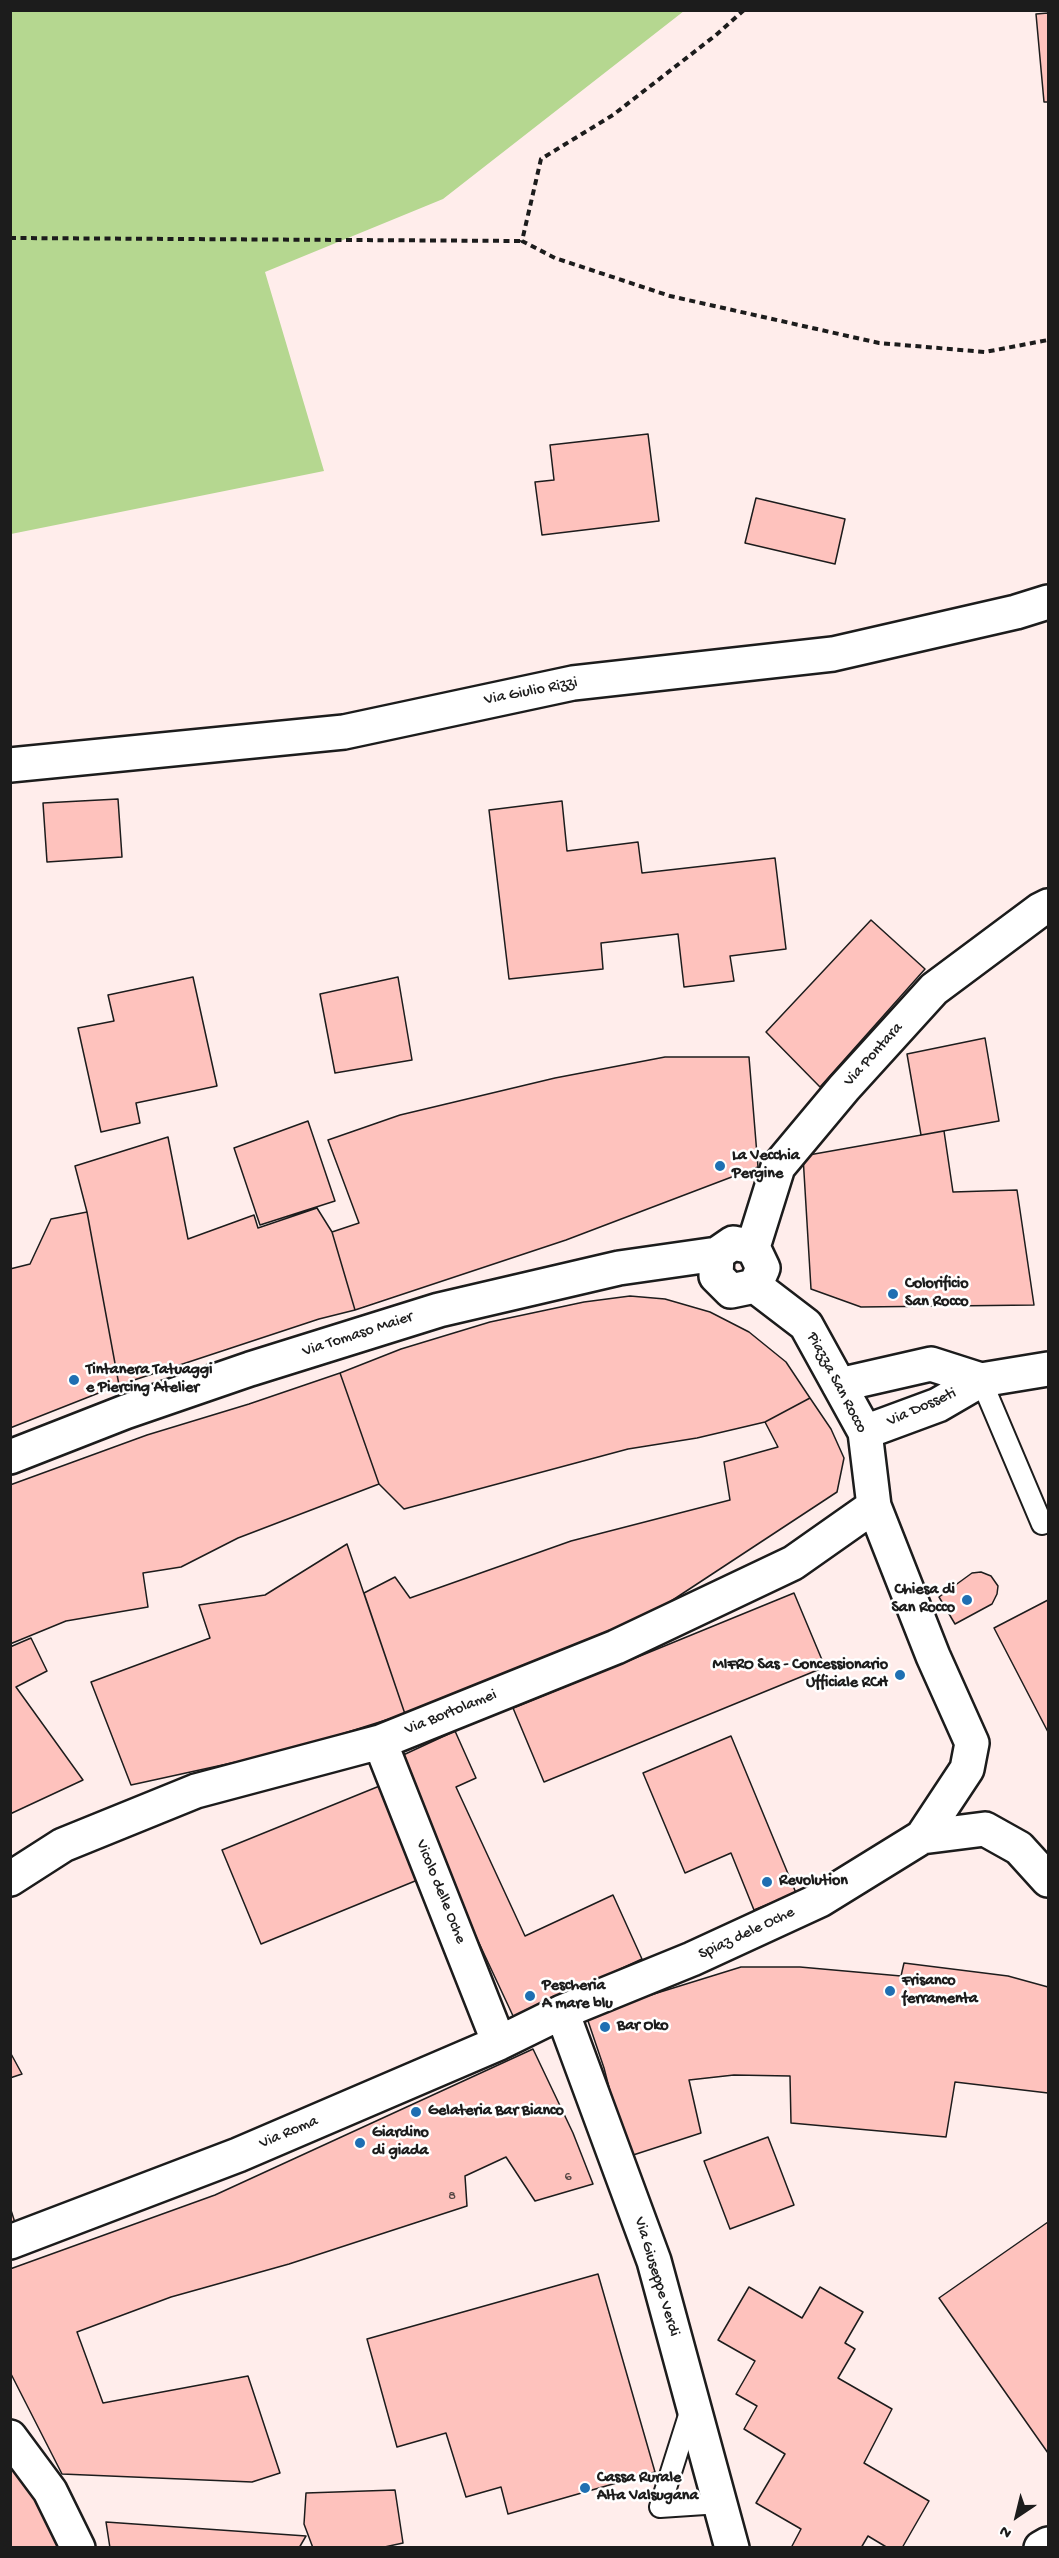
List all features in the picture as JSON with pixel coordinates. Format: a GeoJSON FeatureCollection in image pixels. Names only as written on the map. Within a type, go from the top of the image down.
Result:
{"type":"FeatureCollection","features":[{"type":"Feature","properties":{"kind":"street","name":"Via Giulio Rizzi"},"geometry":{"type":"LineString","coordinates":[[10,765],[344,732],[573,683],[833,654],[1016,612],[1048,602]]}},
{"type":"Feature","properties":{"kind":"street","name":"Via Pontara"},"geometry":{"type":"LineString","coordinates":[[753,1247],[778,1167],[844,1088],[934,989],[1048,906]]}},
{"type":"Feature","properties":{"kind":"street"},"geometry":{"type":"LineString","coordinates":[[733,1243],[753,1247],[763,1268],[755,1286],[731,1291],[716,1276],[717,1254],[733,1243]]}},
{"type":"Feature","properties":{"kind":"street","name":"Via Tomaso Maier"},"geometry":{"type":"LineString","coordinates":[[10,1457],[125,1412],[250,1369],[439,1310],[619,1268],[717,1254]]}},
{"type":"Feature","properties":{"kind":"street","name":"Piazza San Rocco"},"geometry":{"type":"LineString","coordinates":[[755,1286],[806,1325],[865,1432],[874,1506]]}},
{"type":"Feature","properties":{"kind":"street"},"geometry":{"type":"LineString","coordinates":[[839,1385],[931,1364],[981,1380]]}},
{"type":"Feature","properties":{"kind":"street","name":"Via Dosseti"},"geometry":{"type":"LineString","coordinates":[[865,1432],[938,1405],[981,1380],[1048,1369]]}},
{"type":"Feature","properties":{"kind":"street","name":"Via Bortolamei"},"geometry":{"type":"LineString","coordinates":[[10,1879],[63,1845],[196,1791],[380,1742],[616,1647],[793,1563],[874,1506]]}},
{"type":"Feature","properties":{"kind":"street","name":"Spiaz dele Oche"},"geometry":{"type":"LineString","coordinates":[[874,1506],[933,1656],[972,1743],[967,1769],[922,1837]]}},
{"type":"Feature","properties":{"kind":"street","name":"Vicolo delle Oche"},"geometry":{"type":"LineString","coordinates":[[380,1742],[499,2043]]}},
{"type":"Feature","properties":{"kind":"street","name":"Spiaz dele Oche"},"geometry":{"type":"LineString","coordinates":[[562,2012],[692,1959],[820,1900],[922,1837],[985,1829],[1019,1848],[1048,1880]]}},
{"type":"Feature","properties":{"kind":"street","name":"Via Roma"},"geometry":{"type":"LineString","coordinates":[[10,2242],[238,2156],[499,2043],[562,2012]]}},
{"type":"Feature","properties":{"kind":"street","name":"Via Giuseppe Verdi"},"geometry":{"type":"LineString","coordinates":[[562,2012],[654,2262],[732,2547]]}},
{"type":"Feature","properties":{"kind":"street"},"geometry":{"type":"LineString","coordinates":[[10,2437],[50,2491],[78,2547]]}},
{"type":"Feature","properties":{"kind":"street"},"geometry":{"type":"LineString","coordinates":[[1041,2547],[1048,2544]]}},
{"type":"Feature","properties":{"kind":"lane"},"geometry":{"type":"LineString","coordinates":[[981,1380],[1042,1524],[1048,1521]]}},
{"type":"Feature","properties":{"kind":"lane"},"geometry":{"type":"LineString","coordinates":[[693,2404],[660,2507],[720,2503]]}},
{"type":"Feature","properties":{"kind":"path"},"geometry":{"type":"LineString","coordinates":[[522,241],[541,159],[613,115],[716,35],[744,10]]}},
{"type":"Feature","properties":{"kind":"path"},"geometry":{"type":"LineString","coordinates":[[10,238],[522,241],[555,258],[670,296],[879,343],[985,352],[1048,340]]}},
{"type":"Feature","properties":{"kind":"green space"},"geometry":{"type":"Polygon","coordinates":[[[11,10],[684,11],[443,199],[265,272],[324,471],[11,534],[11,10]]]}},
{"type":"Feature","properties":{"kind":"building"},"geometry":{"type":"Polygon","coordinates":[[[1048,13],[1048,102],[1044,102],[1036,14],[1048,13]]]}},
{"type":"Feature","properties":{"kind":"building"},"geometry":{"type":"Polygon","coordinates":[[[648,434],[659,521],[542,535],[535,482],[554,480],[550,445],[648,434]]]}},
{"type":"Feature","properties":{"kind":"building"},"geometry":{"type":"Polygon","coordinates":[[[756,498],[845,519],[835,564],[745,543],[756,498]]]}},
{"type":"Feature","properties":{"kind":"building"},"geometry":{"type":"Polygon","coordinates":[[[118,799],[122,857],[47,862],[43,803],[118,799]]]}},
{"type":"Feature","properties":{"kind":"building"},"geometry":{"type":"Polygon","coordinates":[[[562,801],[567,851],[638,842],[642,873],[775,858],[786,949],[730,956],[734,981],[684,987],[678,934],[601,943],[603,969],[509,979],[489,810],[562,801]]]}},
{"type":"Feature","properties":{"kind":"building"},"geometry":{"type":"Polygon","coordinates":[[[871,920],[925,969],[820,1087],[766,1032],[871,920]]]}},
{"type":"Feature","properties":{"kind":"building"},"geometry":{"type":"Polygon","coordinates":[[[193,977],[217,1086],[136,1103],[140,1123],[101,1132],[78,1028],[114,1021],[108,995],[193,977]]]}},
{"type":"Feature","properties":{"kind":"building"},"geometry":{"type":"Polygon","coordinates":[[[398,977],[412,1060],[335,1073],[320,994],[398,977]]]}},
{"type":"Feature","properties":{"kind":"building"},"geometry":{"type":"Polygon","coordinates":[[[985,1038],[999,1121],[921,1135],[907,1054],[985,1038]]]}},
{"type":"Feature","properties":{"kind":"building"},"geometry":{"type":"Polygon","coordinates":[[[665,1057],[749,1057],[758,1167],[566,1240],[355,1310],[332,1232],[359,1223],[328,1140],[400,1115],[555,1078],[665,1057]]]}},
{"type":"Feature","properties":{"kind":"building"},"geometry":{"type":"Polygon","coordinates":[[[308,1121],[335,1201],[260,1225],[234,1148],[308,1121]]]}},
{"type":"Feature","properties":{"kind":"building"},"geometry":{"type":"Polygon","coordinates":[[[944,1131],[953,1192],[1017,1190],[1034,1305],[861,1307],[811,1289],[803,1156],[944,1131]]]}},
{"type":"Feature","properties":{"kind":"building"},"geometry":{"type":"Polygon","coordinates":[[[168,1137],[188,1239],[254,1215],[258,1228],[317,1208],[332,1232],[355,1310],[319,1319],[119,1385],[87,1212],[75,1166],[168,1137]]]}},
{"type":"Feature","properties":{"kind":"building"},"geometry":{"type":"Polygon","coordinates":[[[87,1212],[119,1385],[10,1428],[10,1269],[30,1264],[51,1219],[87,1212]]]}},
{"type":"Feature","properties":{"kind":"building"},"geometry":{"type":"Polygon","coordinates":[[[630,1296],[665,1299],[710,1312],[749,1332],[786,1362],[810,1398],[765,1422],[697,1438],[628,1449],[404,1509],[379,1484],[340,1373],[401,1349],[490,1322],[584,1302],[630,1296]]]}},
{"type":"Feature","properties":{"kind":"building"},"geometry":{"type":"Polygon","coordinates":[[[340,1373],[379,1484],[238,1538],[181,1567],[143,1573],[148,1607],[66,1621],[10,1644],[10,1485],[147,1435],[340,1373]]]}},
{"type":"Feature","properties":{"kind":"building"},"geometry":{"type":"Polygon","coordinates":[[[810,1398],[831,1429],[844,1458],[837,1492],[624,1632],[405,1714],[364,1593],[395,1577],[410,1598],[571,1541],[730,1500],[724,1462],[778,1447],[765,1422],[810,1398]]]}},
{"type":"Feature","properties":{"kind":"building"},"geometry":{"type":"Polygon","coordinates":[[[347,1544],[405,1714],[291,1750],[131,1785],[91,1682],[210,1638],[199,1605],[265,1595],[347,1544]]]}},
{"type":"Feature","properties":{"kind":"building","name":"Chiesa di San Rocco"},"geometry":{"type":"Polygon","coordinates":[[[981,1572],[991,1576],[998,1586],[992,1604],[955,1624],[939,1597],[972,1573],[981,1572]]]}},
{"type":"Feature","properties":{"kind":"building"},"geometry":{"type":"Polygon","coordinates":[[[794,1593],[825,1667],[544,1782],[513,1708],[794,1593]]]}},
{"type":"Feature","properties":{"kind":"building"},"geometry":{"type":"Polygon","coordinates":[[[1048,1600],[1048,1732],[994,1628],[1048,1600]]]}},
{"type":"Feature","properties":{"kind":"building"},"geometry":{"type":"Polygon","coordinates":[[[31,1638],[47,1671],[16,1687],[83,1780],[10,1814],[10,1647],[31,1638]]]}},
{"type":"Feature","properties":{"kind":"building"},"geometry":{"type":"Polygon","coordinates":[[[455,1731],[476,1778],[456,1787],[525,1936],[613,1895],[642,1959],[514,2018],[415,1806],[401,1756],[455,1731]]]}},
{"type":"Feature","properties":{"kind":"building"},"geometry":{"type":"Polygon","coordinates":[[[731,1736],[796,1893],[754,1910],[731,1853],[685,1873],[643,1773],[731,1736]]]}},
{"type":"Feature","properties":{"kind":"building"},"geometry":{"type":"Polygon","coordinates":[[[382,1785],[420,1879],[261,1944],[222,1850],[382,1785]]]}},
{"type":"Feature","properties":{"kind":"building"},"geometry":{"type":"Polygon","coordinates":[[[904,1963],[1008,1976],[1048,1987],[1048,2093],[955,2082],[946,2137],[791,2123],[790,2076],[734,2075],[689,2080],[701,2133],[627,2157],[604,2068],[586,2015],[741,1967],[800,1967],[901,1976],[904,1963]]]}},
{"type":"Feature","properties":{"kind":"building"},"geometry":{"type":"Polygon","coordinates":[[[533,2049],[573,2133],[593,2184],[535,2201],[506,2157],[465,2176],[467,2206],[289,2264],[171,2297],[77,2332],[103,2403],[248,2376],[280,2473],[252,2482],[62,2474],[10,2372],[10,2269],[215,2195],[533,2049]]]}},
{"type":"Feature","properties":{"kind":"building"},"geometry":{"type":"Polygon","coordinates":[[[10,2052],[22,2074],[10,2078],[10,2052]]]}},
{"type":"Feature","properties":{"kind":"building"},"geometry":{"type":"Polygon","coordinates":[[[768,2137],[794,2205],[730,2229],[704,2161],[768,2137]]]}},
{"type":"Feature","properties":{"kind":"building"},"geometry":{"type":"Polygon","coordinates":[[[10,2207],[17,2229],[10,2230],[10,2207]]]}},
{"type":"Feature","properties":{"kind":"building"},"geometry":{"type":"Polygon","coordinates":[[[1048,2222],[1048,2453],[939,2298],[1048,2222]]]}},
{"type":"Feature","properties":{"kind":"building"},"geometry":{"type":"Polygon","coordinates":[[[598,2274],[655,2472],[508,2514],[501,2487],[466,2497],[446,2433],[397,2447],[367,2339],[598,2274]]]}},
{"type":"Feature","properties":{"kind":"building"},"geometry":{"type":"Polygon","coordinates":[[[749,2287],[802,2318],[820,2287],[863,2312],[845,2343],[855,2349],[838,2378],[892,2409],[864,2463],[929,2501],[902,2548],[888,2548],[868,2536],[861,2548],[791,2548],[801,2529],[756,2503],[785,2454],[744,2429],[757,2406],[736,2394],[755,2361],[718,2340],[749,2287]]]}},
{"type":"Feature","properties":{"kind":"building"},"geometry":{"type":"Polygon","coordinates":[[[10,2462],[46,2515],[62,2548],[10,2548],[10,2462]]]}},
{"type":"Feature","properties":{"kind":"building"},"geometry":{"type":"Polygon","coordinates":[[[395,2490],[403,2543],[380,2548],[313,2548],[304,2524],[306,2493],[395,2490]]]}},
{"type":"Feature","properties":{"kind":"building"},"geometry":{"type":"Polygon","coordinates":[[[106,2522],[306,2536],[299,2548],[110,2548],[106,2522]]]}},
{"type":"Feature","properties":{"kind":"place","name":"La Vecchia Pergine"},"geometry":{"type":"Point","coordinates":[720,1166]}},
{"type":"Feature","properties":{"kind":"place","name":"Colorificio San Rocco"},"geometry":{"type":"Point","coordinates":[893,1294]}},
{"type":"Feature","properties":{"kind":"place","name":"Tintanera Tatuaggi e Piercing Atelier"},"geometry":{"type":"Point","coordinates":[74,1380]}},
{"type":"Feature","properties":{"kind":"place","name":"Chiesa di San Rocco"},"geometry":{"type":"Point","coordinates":[967,1600]}},
{"type":"Feature","properties":{"kind":"place","name":"MIFRO Sas - Concessionario Ufficiale RCH"},"geometry":{"type":"Point","coordinates":[900,1675]}},
{"type":"Feature","properties":{"kind":"place","name":"Revolution"},"geometry":{"type":"Point","coordinates":[767,1882]}},
{"type":"Feature","properties":{"kind":"place","name":"Frisanco ferramenta"},"geometry":{"type":"Point","coordinates":[890,1991]}},
{"type":"Feature","properties":{"kind":"place","name":"Pescheria A mare blu"},"geometry":{"type":"Point","coordinates":[530,1996]}},
{"type":"Feature","properties":{"kind":"place","name":"Bar Oko"},"geometry":{"type":"Point","coordinates":[605,2027]}},
{"type":"Feature","properties":{"kind":"place","name":"Gelateria Bar Bianco"},"geometry":{"type":"Point","coordinates":[416,2112]}},
{"type":"Feature","properties":{"kind":"place","name":"Giardino di giada"},"geometry":{"type":"Point","coordinates":[360,2143]}},
{"type":"Feature","properties":{"kind":"place","name":"Cassa Rurale Alta Valsugana"},"geometry":{"type":"Point","coordinates":[585,2488]}}]}
